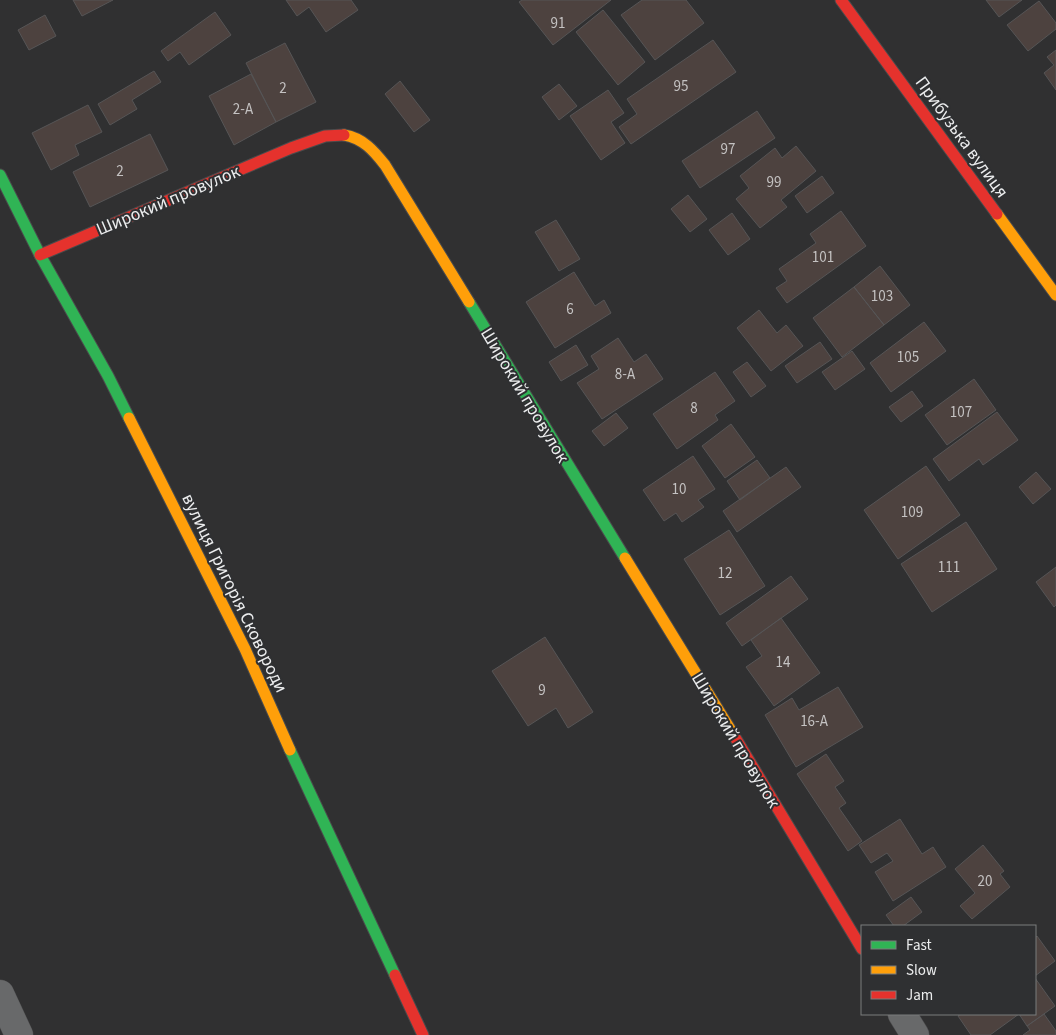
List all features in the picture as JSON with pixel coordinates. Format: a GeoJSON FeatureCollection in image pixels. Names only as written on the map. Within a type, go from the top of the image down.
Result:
{"type":"FeatureCollection","features":[{"type":"Feature","properties":{"kind":"street","name":"Прибузька вулиця"},"geometry":{"type":"LineString","coordinates":[[841,0],[1056,295]]}},
{"type":"Feature","properties":{"kind":"street","name":"Широкий провулок"},"geometry":{"type":"LineString","coordinates":[[40,255],[290,148],[335,135],[358,139],[371,150],[389,172],[458,282],[559,452],[660,613],[861,947]]}},
{"type":"Feature","properties":{"kind":"street","name":"вулиця Григорія Сковороди"},"geometry":{"type":"LineString","coordinates":[[0,175],[40,255],[108,376],[244,649],[423,1035]]}},
{"type":"Feature","properties":{"kind":"street"},"geometry":{"type":"LineString","coordinates":[[0,994],[18,1035]]}},
{"type":"Feature","properties":{"kind":"street"},"geometry":{"type":"LineString","coordinates":[[903,1015],[915,1035]]}},
{"type":"Feature","properties":{"kind":"building"},"geometry":{"type":"Polygon","coordinates":[[[73,0],[113,0],[82,16],[73,0]]]}},
{"type":"Feature","properties":{"kind":"building"},"geometry":{"type":"Polygon","coordinates":[[[286,0],[351,0],[358,10],[326,32],[309,7],[297,16],[286,0]]]}},
{"type":"Feature","properties":{"kind":"building"},"geometry":{"type":"Polygon","coordinates":[[[522,0],[611,0],[553,45],[519,2],[522,0]]]}},
{"type":"Feature","properties":{"kind":"building"},"geometry":{"type":"Polygon","coordinates":[[[642,0],[686,0],[704,23],[655,60],[621,15],[642,0]]]}},
{"type":"Feature","properties":{"kind":"building"},"geometry":{"type":"Polygon","coordinates":[[[986,0],[1022,0],[999,17],[986,0]]]}},
{"type":"Feature","properties":{"kind":"building"},"geometry":{"type":"Polygon","coordinates":[[[1039,1],[1056,23],[1056,29],[1028,51],[1007,25],[1039,1]]]}},
{"type":"Feature","properties":{"kind":"building"},"geometry":{"type":"Polygon","coordinates":[[[603,10],[645,62],[618,85],[576,32],[603,10]]]}},
{"type":"Feature","properties":{"kind":"building"},"geometry":{"type":"Polygon","coordinates":[[[215,12],[231,35],[189,65],[180,52],[168,61],[161,51],[215,12]]]}},
{"type":"Feature","properties":{"kind":"building"},"geometry":{"type":"Polygon","coordinates":[[[45,15],[56,36],[29,50],[18,30],[45,15]]]}},
{"type":"Feature","properties":{"kind":"building"},"geometry":{"type":"Polygon","coordinates":[[[713,40],[736,72],[631,144],[619,127],[637,114],[627,99],[713,40]]]}},
{"type":"Feature","properties":{"kind":"building"},"geometry":{"type":"Polygon","coordinates":[[[285,43],[316,102],[276,122],[246,63],[285,43]]]}},
{"type":"Feature","properties":{"kind":"building"},"geometry":{"type":"Polygon","coordinates":[[[1056,50],[1056,90],[1044,73],[1054,65],[1047,57],[1056,50]]]}},
{"type":"Feature","properties":{"kind":"building"},"geometry":{"type":"Polygon","coordinates":[[[154,71],[161,82],[132,100],[137,109],[110,125],[98,104],[154,71]]]}},
{"type":"Feature","properties":{"kind":"building"},"geometry":{"type":"Polygon","coordinates":[[[251,74],[276,122],[234,145],[209,96],[251,74]]]}},
{"type":"Feature","properties":{"kind":"building"},"geometry":{"type":"Polygon","coordinates":[[[400,81],[430,120],[414,132],[385,94],[400,81]]]}},
{"type":"Feature","properties":{"kind":"building"},"geometry":{"type":"Polygon","coordinates":[[[559,84],[577,106],[559,120],[542,97],[559,84]]]}},
{"type":"Feature","properties":{"kind":"building"},"geometry":{"type":"Polygon","coordinates":[[[608,90],[624,113],[611,122],[625,143],[601,160],[570,116],[608,90]]]}},
{"type":"Feature","properties":{"kind":"building"},"geometry":{"type":"Polygon","coordinates":[[[88,105],[102,132],[75,145],[79,155],[51,170],[32,133],[88,105]]]}},
{"type":"Feature","properties":{"kind":"building"},"geometry":{"type":"Polygon","coordinates":[[[757,111],[775,138],[700,188],[682,161],[757,111]]]}},
{"type":"Feature","properties":{"kind":"building"},"geometry":{"type":"Polygon","coordinates":[[[150,134],[168,170],[90,207],[73,172],[150,134]]]}},
{"type":"Feature","properties":{"kind":"building"},"geometry":{"type":"Polygon","coordinates":[[[796,146],[816,171],[781,200],[787,207],[760,228],[736,199],[749,188],[740,176],[775,148],[782,158],[796,146]]]}},
{"type":"Feature","properties":{"kind":"building"},"geometry":{"type":"Polygon","coordinates":[[[822,176],[834,193],[807,213],[795,196],[822,176]]]}},
{"type":"Feature","properties":{"kind":"building"},"geometry":{"type":"Polygon","coordinates":[[[688,195],[707,219],[690,232],[671,209],[688,195]]]}},
{"type":"Feature","properties":{"kind":"building"},"geometry":{"type":"Polygon","coordinates":[[[841,211],[866,246],[787,303],[776,288],[787,281],[779,269],[816,243],[810,234],[841,211]]]}},
{"type":"Feature","properties":{"kind":"building"},"geometry":{"type":"Polygon","coordinates":[[[732,213],[750,239],[728,255],[709,230],[732,213]]]}},
{"type":"Feature","properties":{"kind":"building"},"geometry":{"type":"Polygon","coordinates":[[[556,220],[580,259],[559,271],[535,232],[556,220]]]}},
{"type":"Feature","properties":{"kind":"building"},"geometry":{"type":"Polygon","coordinates":[[[880,266],[910,305],[884,325],[854,287],[880,266]]]}},
{"type":"Feature","properties":{"kind":"building"},"geometry":{"type":"Polygon","coordinates":[[[574,272],[595,306],[604,300],[611,313],[555,348],[526,302],[574,272]]]}},
{"type":"Feature","properties":{"kind":"building"},"geometry":{"type":"Polygon","coordinates":[[[854,287],[884,325],[842,357],[813,318],[854,287]]]}},
{"type":"Feature","properties":{"kind":"building"},"geometry":{"type":"Polygon","coordinates":[[[759,310],[777,333],[786,325],[803,346],[771,371],[737,328],[759,310]]]}},
{"type":"Feature","properties":{"kind":"building"},"geometry":{"type":"Polygon","coordinates":[[[924,322],[946,351],[891,392],[870,363],[924,322]]]}},
{"type":"Feature","properties":{"kind":"building"},"geometry":{"type":"Polygon","coordinates":[[[618,338],[634,362],[646,354],[663,379],[602,419],[577,383],[599,369],[591,356],[618,338]]]}},
{"type":"Feature","properties":{"kind":"building"},"geometry":{"type":"Polygon","coordinates":[[[820,342],[832,359],[797,383],[785,366],[820,342]]]}},
{"type":"Feature","properties":{"kind":"building"},"geometry":{"type":"Polygon","coordinates":[[[576,345],[588,365],[561,381],[549,362],[576,345]]]}},
{"type":"Feature","properties":{"kind":"building"},"geometry":{"type":"Polygon","coordinates":[[[852,351],[865,369],[835,390],[822,372],[852,351]]]}},
{"type":"Feature","properties":{"kind":"building"},"geometry":{"type":"Polygon","coordinates":[[[747,362],[766,386],[751,397],[733,372],[747,362]]]}},
{"type":"Feature","properties":{"kind":"building"},"geometry":{"type":"Polygon","coordinates":[[[715,372],[735,401],[715,415],[718,420],[677,449],[653,414],[715,372]]]}},
{"type":"Feature","properties":{"kind":"building"},"geometry":{"type":"Polygon","coordinates":[[[974,379],[996,410],[947,445],[925,415],[974,379]]]}},
{"type":"Feature","properties":{"kind":"building"},"geometry":{"type":"Polygon","coordinates":[[[912,391],[923,406],[901,422],[889,407],[912,391]]]}},
{"type":"Feature","properties":{"kind":"building"},"geometry":{"type":"Polygon","coordinates":[[[997,412],[1018,440],[983,465],[979,459],[949,481],[933,459],[997,412]]]}},
{"type":"Feature","properties":{"kind":"building"},"geometry":{"type":"Polygon","coordinates":[[[616,413],[628,428],[604,446],[592,431],[616,413]]]}},
{"type":"Feature","properties":{"kind":"building"},"geometry":{"type":"Polygon","coordinates":[[[731,424],[755,457],[725,478],[702,446],[731,424]]]}},
{"type":"Feature","properties":{"kind":"building"},"geometry":{"type":"Polygon","coordinates":[[[693,456],[715,489],[698,500],[704,507],[682,522],[676,513],[664,521],[643,490],[693,456]]]}},
{"type":"Feature","properties":{"kind":"building"},"geometry":{"type":"Polygon","coordinates":[[[757,460],[770,478],[740,500],[727,481],[757,460]]]}},
{"type":"Feature","properties":{"kind":"building"},"geometry":{"type":"Polygon","coordinates":[[[926,466],[960,515],[898,559],[864,510],[926,466]]]}},
{"type":"Feature","properties":{"kind":"building"},"geometry":{"type":"Polygon","coordinates":[[[786,467],[801,487],[737,532],[723,511],[786,467]]]}},
{"type":"Feature","properties":{"kind":"building"},"geometry":{"type":"Polygon","coordinates":[[[1036,472],[1051,489],[1033,504],[1019,487],[1036,472]]]}},
{"type":"Feature","properties":{"kind":"building"},"geometry":{"type":"Polygon","coordinates":[[[966,522],[997,569],[932,612],[901,564],[966,522]]]}},
{"type":"Feature","properties":{"kind":"building"},"geometry":{"type":"Polygon","coordinates":[[[729,530],[765,586],[720,615],[684,559],[729,530]]]}},
{"type":"Feature","properties":{"kind":"building"},"geometry":{"type":"Polygon","coordinates":[[[1056,567],[1056,605],[1054,607],[1036,582],[1056,567]]]}},
{"type":"Feature","properties":{"kind":"building"},"geometry":{"type":"Polygon","coordinates":[[[791,576],[808,599],[742,646],[726,623],[791,576]]]}},
{"type":"Feature","properties":{"kind":"building"},"geometry":{"type":"Polygon","coordinates":[[[781,618],[820,673],[774,706],[746,667],[762,656],[751,640],[781,618]]]}},
{"type":"Feature","properties":{"kind":"building"},"geometry":{"type":"Polygon","coordinates":[[[545,637],[593,712],[568,728],[556,708],[528,726],[492,671],[545,637]]]}},
{"type":"Feature","properties":{"kind":"building"},"geometry":{"type":"Polygon","coordinates":[[[838,687],[863,727],[796,767],[765,715],[792,698],[799,710],[838,687]]]}},
{"type":"Feature","properties":{"kind":"building"},"geometry":{"type":"Polygon","coordinates":[[[826,754],[844,781],[835,787],[846,803],[839,808],[862,841],[848,851],[797,774],[826,754]]]}},
{"type":"Feature","properties":{"kind":"building"},"geometry":{"type":"Polygon","coordinates":[[[900,819],[922,854],[933,847],[946,867],[893,901],[875,872],[893,861],[887,853],[871,863],[859,845],[900,819]]]}},
{"type":"Feature","properties":{"kind":"building"},"geometry":{"type":"Polygon","coordinates":[[[983,845],[1004,871],[1000,874],[1010,887],[972,919],[960,906],[975,893],[955,869],[983,845]]]}},
{"type":"Feature","properties":{"kind":"building"},"geometry":{"type":"Polygon","coordinates":[[[911,897],[922,912],[904,925],[893,925],[886,915],[911,897]]]}},
{"type":"Feature","properties":{"kind":"building"},"geometry":{"type":"Polygon","coordinates":[[[1036,937],[1055,961],[1036,975],[1036,937]]]}},
{"type":"Feature","properties":{"kind":"building"},"geometry":{"type":"Polygon","coordinates":[[[1036,979],[1055,1006],[1027,1026],[1020,1015],[1036,1015],[1036,979]]]}},
{"type":"Feature","properties":{"kind":"building"},"geometry":{"type":"Polygon","coordinates":[[[1044,1014],[1056,1031],[1056,1035],[1023,1035],[1030,1030],[1027,1026],[1044,1014]]]}},
{"type":"Feature","properties":{"kind":"building"},"geometry":{"type":"Polygon","coordinates":[[[1018,1015],[990,1035],[971,1035],[958,1016],[1018,1015]]]}},
{"type":"Feature","properties":{"kind":"traffic: fast"},"geometry":{"type":"LineString","coordinates":[[0,175],[40,255],[108,376],[129,418]]}},
{"type":"Feature","properties":{"kind":"traffic: fast"},"geometry":{"type":"LineString","coordinates":[[469,302],[625,558]]}},
{"type":"Feature","properties":{"kind":"traffic: fast"},"geometry":{"type":"LineString","coordinates":[[290,750],[395,975]]}},
{"type":"Feature","properties":{"kind":"traffic: slow"},"geometry":{"type":"LineString","coordinates":[[344,135],[362,142],[385,165],[469,302]]}},
{"type":"Feature","properties":{"kind":"traffic: slow"},"geometry":{"type":"LineString","coordinates":[[997,214],[1056,295]]}},
{"type":"Feature","properties":{"kind":"traffic: slow"},"geometry":{"type":"LineString","coordinates":[[129,418],[245,649],[290,750]]}},
{"type":"Feature","properties":{"kind":"traffic: slow"},"geometry":{"type":"LineString","coordinates":[[625,558],[733,734]]}},
{"type":"Feature","properties":{"kind":"traffic: jam"},"geometry":{"type":"LineString","coordinates":[[841,0],[997,214]]}},
{"type":"Feature","properties":{"kind":"traffic: jam"},"geometry":{"type":"LineString","coordinates":[[40,255],[291,148],[325,136],[344,135]]}},
{"type":"Feature","properties":{"kind":"traffic: jam"},"geometry":{"type":"LineString","coordinates":[[733,734],[861,947]]}},
{"type":"Feature","properties":{"kind":"traffic: jam"},"geometry":{"type":"LineString","coordinates":[[395,975],[423,1035]]}}]}
